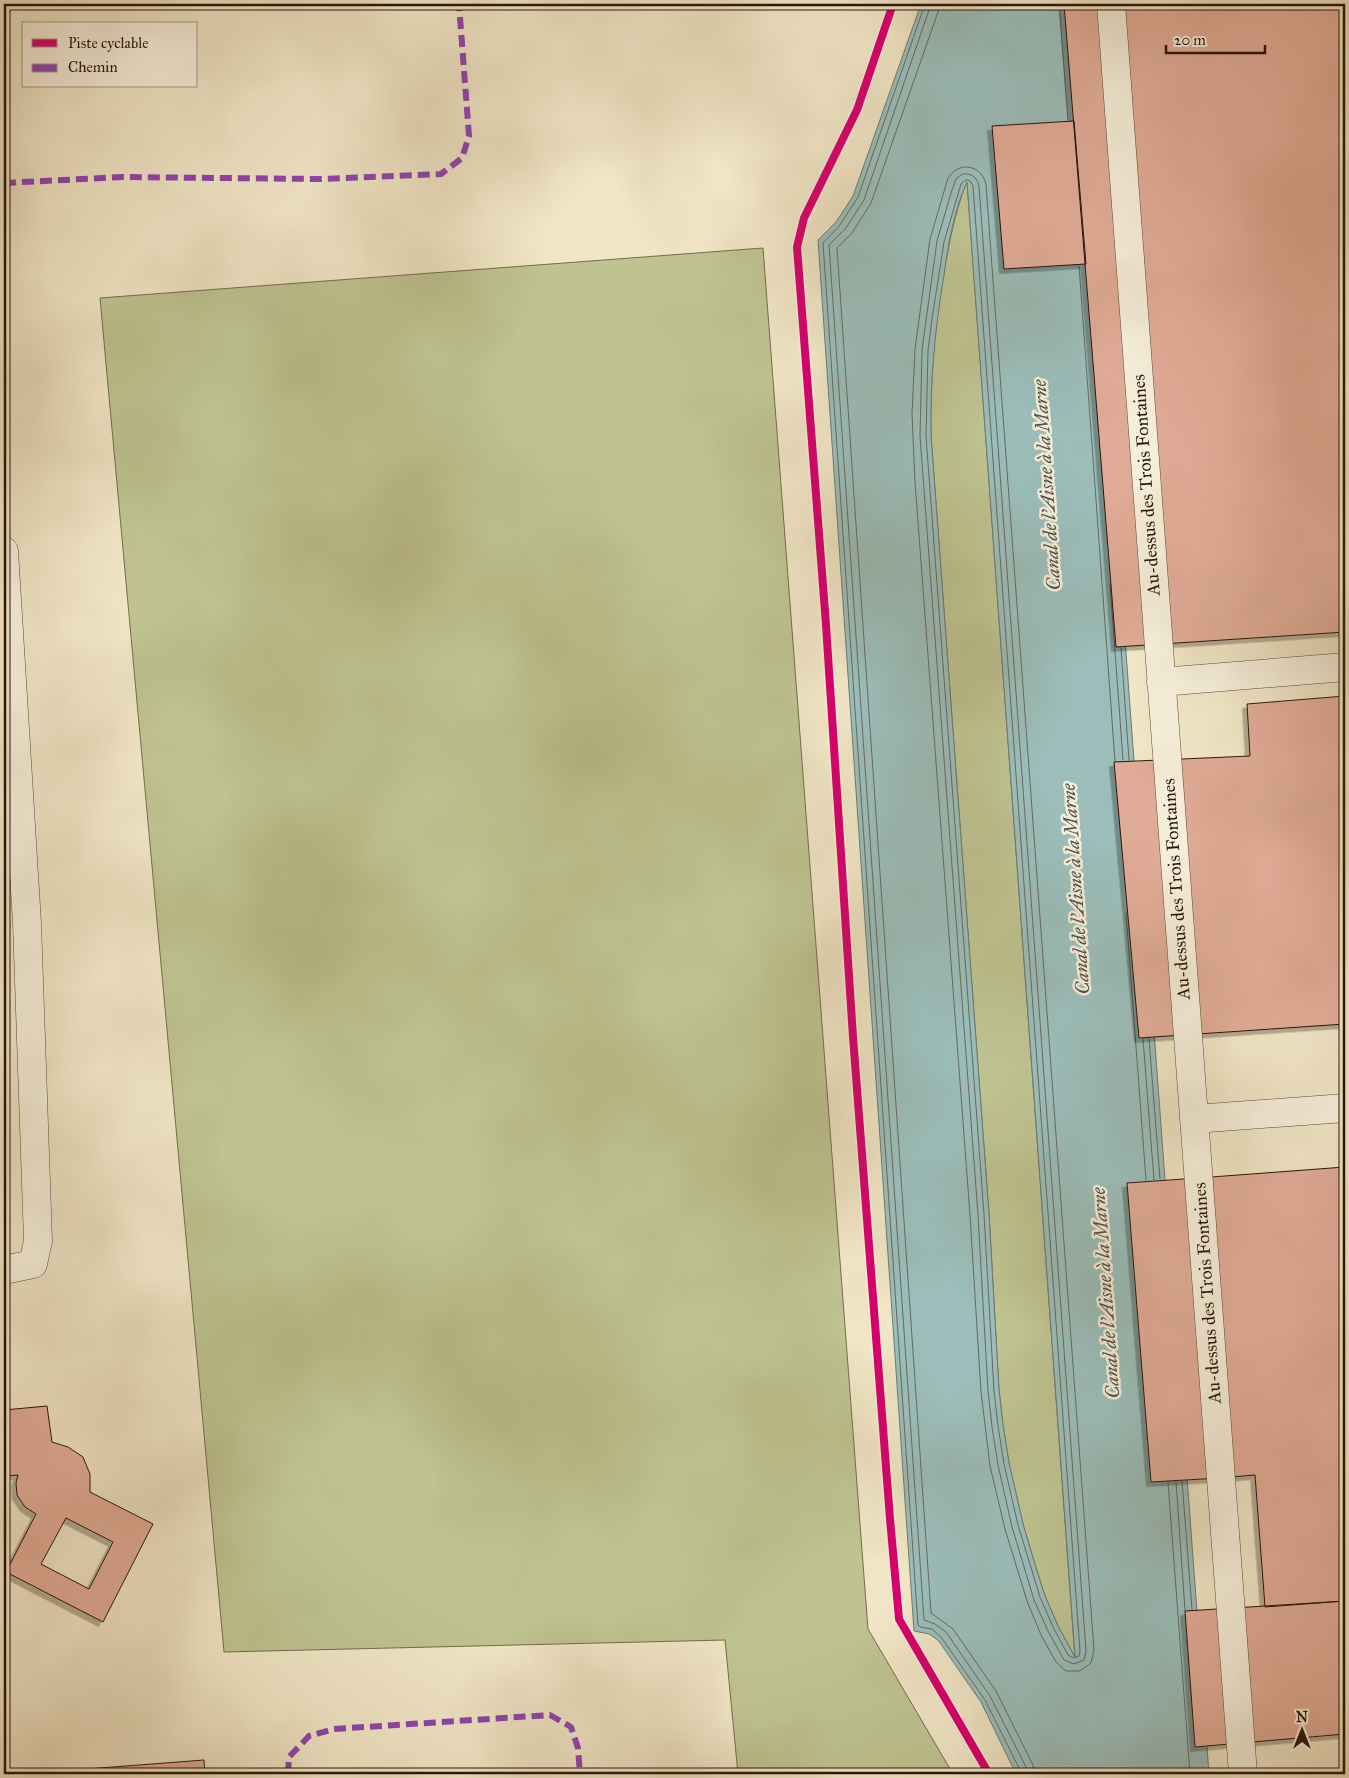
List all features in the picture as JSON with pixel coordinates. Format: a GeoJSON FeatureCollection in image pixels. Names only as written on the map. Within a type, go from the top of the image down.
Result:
{"type":"FeatureCollection","features":[{"type":"Feature","properties":{"kind":"lane","name":"Au-dessus des Trois Fontaines"},"geometry":{"type":"LineString","coordinates":[[1111,4],[1242,1774]]}},
{"type":"Feature","properties":{"kind":"lane"},"geometry":{"type":"LineString","coordinates":[[4,551],[27,923],[38,1241],[32,1264],[4,1270]]}},
{"type":"Feature","properties":{"kind":"lane"},"geometry":{"type":"LineString","coordinates":[[1161,682],[1345,667]]}},
{"type":"Feature","properties":{"kind":"lane"},"geometry":{"type":"LineString","coordinates":[[1194,1119],[1345,1108]]}},
{"type":"Feature","properties":{"kind":"green space"},"geometry":{"type":"Polygon","coordinates":[[[967,181],[1075,1658],[1045,1596],[1023,1524],[1009,1463],[999,1390],[989,1214],[931,436],[932,379],[939,303],[952,232],[958,206],[967,181]]]}},
{"type":"Feature","properties":{"kind":"green space"},"geometry":{"type":"Polygon","coordinates":[[[763,248],[868,1629],[953,1774],[738,1774],[725,1640],[224,1652],[100,298],[763,248]]]}},
{"type":"Feature","properties":{"kind":"water","name":"Canal de l'Aisne à la Marne"},"geometry":{"type":"Polygon","coordinates":[[[921,4],[1078,4],[1209,1774],[1016,1774],[981,1702],[938,1640],[929,1634],[914,1631],[818,240],[836,222],[853,196],[921,4]],[[967,182],[958,204],[947,251],[932,375],[931,436],[989,1214],[999,1390],[1009,1463],[1023,1524],[1045,1596],[1058,1626],[1075,1657],[967,182]]]}},
{"type":"Feature","properties":{"kind":"building"},"geometry":{"type":"Polygon","coordinates":[[[1064,4],[1345,4],[1345,632],[1116,647],[1064,4]]]}},
{"type":"Feature","properties":{"kind":"building"},"geometry":{"type":"Polygon","coordinates":[[[1074,121],[1086,264],[1004,269],[992,126],[1074,121]]]}},
{"type":"Feature","properties":{"kind":"building"},"geometry":{"type":"Polygon","coordinates":[[[1345,696],[1345,1024],[1139,1038],[1114,762],[1250,756],[1247,704],[1345,696]]]}},
{"type":"Feature","properties":{"kind":"building"},"geometry":{"type":"Polygon","coordinates":[[[1345,1167],[1345,1601],[1265,1607],[1255,1475],[1220,1478],[1198,1178],[1345,1167]]]}},
{"type":"Feature","properties":{"kind":"building"},"geometry":{"type":"Polygon","coordinates":[[[1198,1178],[1220,1478],[1151,1482],[1127,1183],[1198,1178]]]}},
{"type":"Feature","properties":{"kind":"building"},"geometry":{"type":"Polygon","coordinates":[[[47,1406],[52,1442],[68,1447],[83,1457],[90,1474],[90,1492],[153,1524],[103,1622],[6,1572],[36,1514],[25,1507],[17,1495],[16,1483],[18,1475],[4,1476],[4,1410],[47,1406]],[[66,1518],[41,1564],[89,1589],[113,1542],[66,1518]]]}},
{"type":"Feature","properties":{"kind":"building"},"geometry":{"type":"Polygon","coordinates":[[[1345,1601],[1345,1734],[1195,1747],[1185,1611],[1345,1601]]]}},
{"type":"Feature","properties":{"kind":"building"},"geometry":{"type":"Polygon","coordinates":[[[204,1760],[205,1774],[21,1774],[204,1760]]]}},
{"type":"Feature","properties":{"kind":"marked path"},"geometry":{"type":"LineString","coordinates":[[4,183],[122,177],[319,179],[441,174],[462,158],[469,136],[459,4]]}},
{"type":"Feature","properties":{"kind":"marked path"},"geometry":{"type":"LineString","coordinates":[[288,1774],[289,1757],[309,1736],[334,1729],[550,1715],[571,1727],[578,1748],[580,1774]]}},
{"type":"Feature","properties":{"kind":"cycle path"},"geometry":{"type":"LineString","coordinates":[[893,4],[857,110],[804,218],[797,247],[826,625],[853,1037],[899,1619],[989,1774]]}}]}
